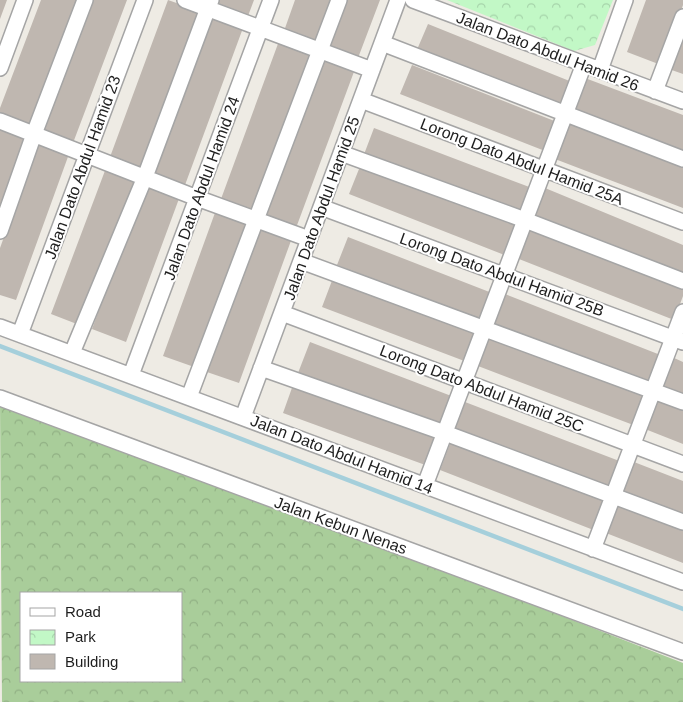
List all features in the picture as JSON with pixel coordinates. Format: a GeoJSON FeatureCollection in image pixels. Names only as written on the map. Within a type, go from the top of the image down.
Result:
{"type":"FeatureCollection","features":[{"type":"Feature","properties":{"kind":"street"},"geometry":{"type":"LineString","coordinates":[[0,68],[26,0]]}},
{"type":"Feature","properties":{"kind":"street"},"geometry":{"type":"LineString","coordinates":[[0,231],[34,134],[86,0]]}},
{"type":"Feature","properties":{"kind":"street","name":"Jalan Dato Abdul Hamid 23"},"geometry":{"type":"LineString","coordinates":[[20,334],[145,0]]}},
{"type":"Feature","properties":{"kind":"street"},"geometry":{"type":"LineString","coordinates":[[185,0],[210,4],[260,28],[372,70]]}},
{"type":"Feature","properties":{"kind":"street","name":"Jalan Dato Abdul Hamid 24"},"geometry":{"type":"LineString","coordinates":[[131,375],[271,0]]}},
{"type":"Feature","properties":{"kind":"street"},"geometry":{"type":"LineString","coordinates":[[189,397],[339,0]]}},
{"type":"Feature","properties":{"kind":"street","name":"Jalan Dato Abdul Hamid 25"},"geometry":{"type":"LineString","coordinates":[[243,417],[398,0]]}},
{"type":"Feature","properties":{"kind":"street","name":"Jalan Dato Abdul Hamid 26"},"geometry":{"type":"LineString","coordinates":[[414,0],[683,101]]}},
{"type":"Feature","properties":{"kind":"street"},"geometry":{"type":"LineString","coordinates":[[600,70],[625,0]]}},
{"type":"Feature","properties":{"kind":"street"},"geometry":{"type":"LineString","coordinates":[[72,354],[145,177],[210,4]]}},
{"type":"Feature","properties":{"kind":"street"},"geometry":{"type":"LineString","coordinates":[[656,91],[683,17]]}},
{"type":"Feature","properties":{"kind":"street"},"geometry":{"type":"LineString","coordinates":[[382,43],[683,159]]}},
{"type":"Feature","properties":{"kind":"street"},"geometry":{"type":"LineString","coordinates":[[425,485],[584,64]]}},
{"type":"Feature","properties":{"kind":"street","name":"Lorong Dato Abdul Hamid 25A"},"geometry":{"type":"LineString","coordinates":[[361,100],[683,222]]}},
{"type":"Feature","properties":{"kind":"street"},"geometry":{"type":"LineString","coordinates":[[0,121],[197,198],[309,239]]}},
{"type":"Feature","properties":{"kind":"street"},"geometry":{"type":"LineString","coordinates":[[341,153],[525,220],[683,281]]}},
{"type":"Feature","properties":{"kind":"street","name":"Lorong Dato Abdul Hamid 25B"},"geometry":{"type":"LineString","coordinates":[[321,207],[678,340]]}},
{"type":"Feature","properties":{"kind":"street"},"geometry":{"type":"LineString","coordinates":[[301,262],[683,402]]}},
{"type":"Feature","properties":{"kind":"street"},"geometry":{"type":"LineString","coordinates":[[594,549],[653,392],[678,340],[683,312]]}},
{"type":"Feature","properties":{"kind":"street","name":"Lorong Dato Abdul Hamid 25C"},"geometry":{"type":"LineString","coordinates":[[282,313],[683,464]]}},
{"type":"Feature","properties":{"kind":"street","name":"Jalan Dato Abdul Hamid 14"},"geometry":{"type":"LineString","coordinates":[[0,327],[683,582]]}},
{"type":"Feature","properties":{"kind":"street"},"geometry":{"type":"LineString","coordinates":[[261,368],[445,433],[683,522]]}},
{"type":"Feature","properties":{"kind":"street","name":"Jalan Kebun Nenas"},"geometry":{"type":"LineString","coordinates":[[0,398],[683,652]]}},
{"type":"Feature","properties":{"kind":"green space"},"geometry":{"type":"Polygon","coordinates":[[[447,0],[613,0],[595,45],[574,51],[447,0]]]}},
{"type":"Feature","properties":{"kind":"green space"},"geometry":{"type":"Polygon","coordinates":[[[0,398],[683,663],[683,702],[2,702],[0,398]]]}},
{"type":"Feature","properties":{"kind":"building"},"geometry":{"type":"Polygon","coordinates":[[[0,0],[7,0],[0,19],[0,0]]]}},
{"type":"Feature","properties":{"kind":"building"},"geometry":{"type":"Polygon","coordinates":[[[41,0],[81,0],[32,129],[0,117],[0,108],[41,0]]]}},
{"type":"Feature","properties":{"kind":"building"},"geometry":{"type":"Polygon","coordinates":[[[91,0],[127,0],[73,143],[41,131],[91,0]]]}},
{"type":"Feature","properties":{"kind":"building"},"geometry":{"type":"Polygon","coordinates":[[[168,0],[202,12],[143,169],[110,157],[168,0]]]}},
{"type":"Feature","properties":{"kind":"building"},"geometry":{"type":"Polygon","coordinates":[[[215,0],[254,0],[248,16],[213,3],[215,0]]]}},
{"type":"Feature","properties":{"kind":"building"},"geometry":{"type":"Polygon","coordinates":[[[295,0],[334,0],[318,43],[284,31],[295,0]]]}},
{"type":"Feature","properties":{"kind":"building"},"geometry":{"type":"Polygon","coordinates":[[[341,0],[380,0],[358,58],[323,46],[341,0]]]}},
{"type":"Feature","properties":{"kind":"building"},"geometry":{"type":"Polygon","coordinates":[[[646,0],[683,0],[683,5],[661,65],[627,52],[646,0]]]}},
{"type":"Feature","properties":{"kind":"building"},"geometry":{"type":"Polygon","coordinates":[[[212,16],[243,28],[185,185],[154,173],[212,16]]]}},
{"type":"Feature","properties":{"kind":"building"},"geometry":{"type":"Polygon","coordinates":[[[683,22],[683,74],[666,68],[683,22]]]}},
{"type":"Feature","properties":{"kind":"building"},"geometry":{"type":"Polygon","coordinates":[[[428,24],[572,82],[560,110],[416,52],[428,24]]]}},
{"type":"Feature","properties":{"kind":"building"},"geometry":{"type":"Polygon","coordinates":[[[279,41],[314,54],[256,211],[221,199],[279,41]]]}},
{"type":"Feature","properties":{"kind":"building"},"geometry":{"type":"Polygon","coordinates":[[[321,57],[355,69],[296,228],[261,215],[321,57]]]}},
{"type":"Feature","properties":{"kind":"building"},"geometry":{"type":"Polygon","coordinates":[[[412,65],[557,122],[545,151],[400,94],[412,65]]]}},
{"type":"Feature","properties":{"kind":"building"},"geometry":{"type":"Polygon","coordinates":[[[585,78],[683,115],[683,154],[572,112],[585,78]]]}},
{"type":"Feature","properties":{"kind":"building"},"geometry":{"type":"Polygon","coordinates":[[[569,122],[683,166],[683,208],[555,159],[569,122]]]}},
{"type":"Feature","properties":{"kind":"building"},"geometry":{"type":"Polygon","coordinates":[[[374,128],[532,188],[521,216],[363,157],[374,128]]]}},
{"type":"Feature","properties":{"kind":"building"},"geometry":{"type":"Polygon","coordinates":[[[0,130],[29,140],[0,216],[0,130]]]}},
{"type":"Feature","properties":{"kind":"building"},"geometry":{"type":"Polygon","coordinates":[[[38,143],[69,154],[16,300],[0,295],[0,248],[38,143]]]}},
{"type":"Feature","properties":{"kind":"building"},"geometry":{"type":"Polygon","coordinates":[[[361,164],[519,226],[507,256],[349,194],[361,164]]]}},
{"type":"Feature","properties":{"kind":"building"},"geometry":{"type":"Polygon","coordinates":[[[106,168],[137,180],[82,326],[51,314],[106,168]]]}},
{"type":"Feature","properties":{"kind":"building"},"geometry":{"type":"Polygon","coordinates":[[[146,183],[180,196],[126,342],[92,329],[146,183]]]}},
{"type":"Feature","properties":{"kind":"building"},"geometry":{"type":"Polygon","coordinates":[[[545,188],[683,245],[683,278],[534,217],[545,188]]]}},
{"type":"Feature","properties":{"kind":"building"},"geometry":{"type":"Polygon","coordinates":[[[216,210],[250,223],[197,368],[163,356],[216,210]]]}},
{"type":"Feature","properties":{"kind":"building"},"geometry":{"type":"Polygon","coordinates":[[[258,225],[292,238],[239,383],[204,371],[258,225]]]}},
{"type":"Feature","properties":{"kind":"building"},"geometry":{"type":"Polygon","coordinates":[[[530,230],[683,290],[683,296],[674,320],[519,259],[530,230]]]}},
{"type":"Feature","properties":{"kind":"building"},"geometry":{"type":"Polygon","coordinates":[[[348,237],[492,293],[481,322],[337,265],[348,237]]]}},
{"type":"Feature","properties":{"kind":"building"},"geometry":{"type":"Polygon","coordinates":[[[333,278],[478,333],[467,362],[322,307],[333,278]]]}},
{"type":"Feature","properties":{"kind":"building"},"geometry":{"type":"Polygon","coordinates":[[[505,294],[663,356],[651,385],[494,324],[505,294]]]}},
{"type":"Feature","properties":{"kind":"building"},"geometry":{"type":"Polygon","coordinates":[[[490,336],[647,396],[636,426],[478,366],[490,336]]]}},
{"type":"Feature","properties":{"kind":"building"},"geometry":{"type":"Polygon","coordinates":[[[310,342],[454,397],[442,428],[298,373],[310,342]]]}},
{"type":"Feature","properties":{"kind":"building"},"geometry":{"type":"Polygon","coordinates":[[[672,357],[683,362],[683,394],[661,386],[672,357]]]}},
{"type":"Feature","properties":{"kind":"building"},"geometry":{"type":"Polygon","coordinates":[[[293,385],[438,439],[428,466],[283,413],[293,385]]]}},
{"type":"Feature","properties":{"kind":"building"},"geometry":{"type":"Polygon","coordinates":[[[656,400],[683,410],[683,444],[645,429],[656,400]]]}},
{"type":"Feature","properties":{"kind":"building"},"geometry":{"type":"Polygon","coordinates":[[[465,402],[622,462],[612,489],[454,429],[465,402]]]}},
{"type":"Feature","properties":{"kind":"building"},"geometry":{"type":"Polygon","coordinates":[[[451,441],[608,502],[596,531],[440,470],[451,441]]]}},
{"type":"Feature","properties":{"kind":"building"},"geometry":{"type":"Polygon","coordinates":[[[634,462],[683,481],[683,517],[621,493],[634,462]]]}},
{"type":"Feature","properties":{"kind":"building"},"geometry":{"type":"Polygon","coordinates":[[[617,505],[683,531],[683,563],[606,533],[617,505]]]}},
{"type":"Feature","properties":{"kind":"waterway"},"geometry":{"type":"LineString","coordinates":[[0,346],[683,609]]}}]}
